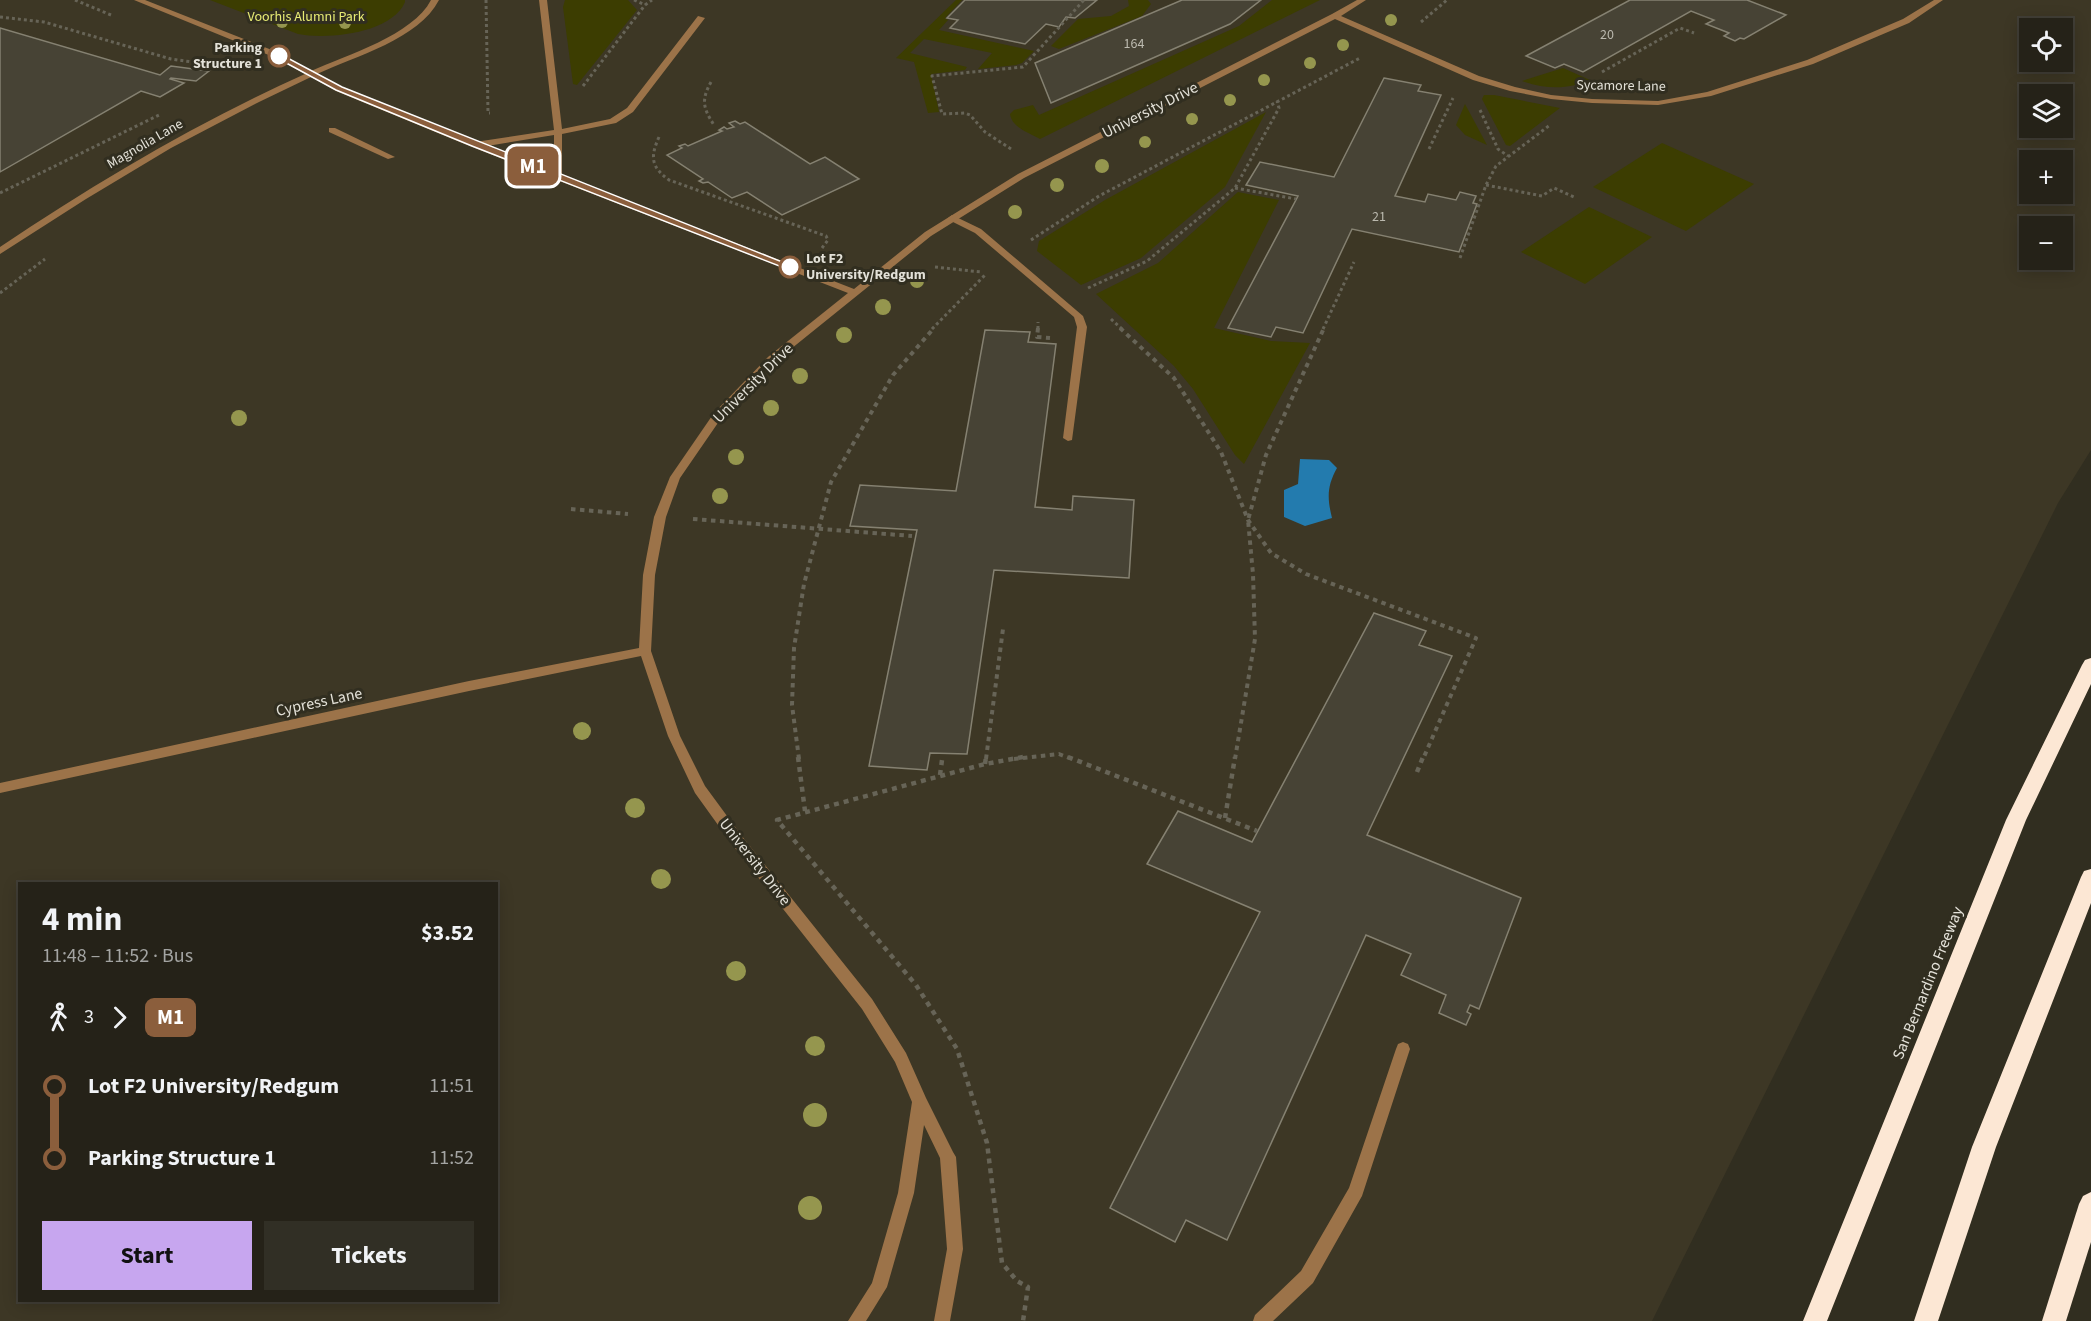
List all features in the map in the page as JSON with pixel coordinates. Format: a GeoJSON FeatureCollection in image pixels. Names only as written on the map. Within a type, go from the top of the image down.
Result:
{"type":"FeatureCollection","features":[{"type":"Feature","properties":{"kind":"highway","name":"San Bernardino Freeway"},"geometry":{"type":"LineString","coordinates":[[1815,1321],[2016,820],[2091,665]]}},
{"type":"Feature","properties":{"kind":"highway"},"geometry":{"type":"LineString","coordinates":[[1926,1321],[1984,1147],[2091,877]]}},
{"type":"Feature","properties":{"kind":"highway"},"geometry":{"type":"LineString","coordinates":[[2054,1321],[2091,1204]]}},
{"type":"Feature","properties":{"kind":"street"},"geometry":{"type":"LineString","coordinates":[[138,0],[279,56],[339,89],[475,145],[854,292]]}},
{"type":"Feature","properties":{"kind":"street","name":"Magnolia Lane"},"geometry":{"type":"LineString","coordinates":[[0,250],[64,207],[169,145],[410,27],[431,10],[435,0]]}},
{"type":"Feature","properties":{"kind":"street"},"geometry":{"type":"LineString","coordinates":[[543,0],[557,116],[558,176]]}},
{"type":"Feature","properties":{"kind":"street","name":"University Drive"},"geometry":{"type":"LineString","coordinates":[[942,1321],[955,1249],[948,1157],[901,1058],[867,1004],[700,789],[674,736],[645,651],[650,575],[660,517],[675,477],[726,407],[772,359],[854,292],[952,218],[1051,160],[1335,16],[1362,0]]}},
{"type":"Feature","properties":{"kind":"street","name":"Sycamore Lane"},"geometry":{"type":"LineString","coordinates":[[1335,16],[1476,78],[1551,97],[1658,103],[1708,94],[1810,62],[1906,21],[1939,0]]}},
{"type":"Feature","properties":{"kind":"street"},"geometry":{"type":"LineString","coordinates":[[475,145],[613,121],[630,110],[701,18]]}},
{"type":"Feature","properties":{"kind":"street"},"geometry":{"type":"LineString","coordinates":[[332,130],[391,157]]}},
{"type":"Feature","properties":{"kind":"street"},"geometry":{"type":"LineString","coordinates":[[952,218],[978,231],[1078,316],[1082,327],[1068,438]]}},
{"type":"Feature","properties":{"kind":"street","name":"Cypress Lane"},"geometry":{"type":"LineString","coordinates":[[0,788],[469,686],[645,651]]}},
{"type":"Feature","properties":{"kind":"street"},"geometry":{"type":"LineString","coordinates":[[1261,1321],[1308,1277],[1356,1191],[1403,1049]]}},
{"type":"Feature","properties":{"kind":"street"},"geometry":{"type":"LineString","coordinates":[[856,1321],[879,1287],[903,1204],[920,1102]]}},
{"type":"Feature","properties":{"kind":"path"},"geometry":{"type":"LineString","coordinates":[[75,0],[119,18]]}},
{"type":"Feature","properties":{"kind":"path"},"geometry":{"type":"LineString","coordinates":[[486,0],[488,113],[557,116]]}},
{"type":"Feature","properties":{"kind":"path"},"geometry":{"type":"LineString","coordinates":[[634,0],[645,5]]}},
{"type":"Feature","properties":{"kind":"path"},"geometry":{"type":"LineString","coordinates":[[554,98],[576,96],[645,5],[652,0]]}},
{"type":"Feature","properties":{"kind":"path"},"geometry":{"type":"LineString","coordinates":[[1014,151],[985,132],[965,112],[942,114],[932,76],[1023,67],[1084,0]]}},
{"type":"Feature","properties":{"kind":"path"},"geometry":{"type":"LineString","coordinates":[[1009,256],[1099,196],[1391,42],[1421,22],[1447,0]]}},
{"type":"Feature","properties":{"kind":"path"},"geometry":{"type":"LineString","coordinates":[[0,17],[44,22],[171,59],[225,66]]}},
{"type":"Feature","properties":{"kind":"path"},"geometry":{"type":"LineString","coordinates":[[1601,72],[1680,28],[1694,33]]}},
{"type":"Feature","properties":{"kind":"path"},"geometry":{"type":"LineString","coordinates":[[711,82],[702,98],[702,107],[714,125]]}},
{"type":"Feature","properties":{"kind":"path"},"geometry":{"type":"LineString","coordinates":[[1475,100],[1498,149],[1508,156]]}},
{"type":"Feature","properties":{"kind":"path"},"geometry":{"type":"LineString","coordinates":[[1082,291],[1147,261],[1235,188],[1279,108],[1277,101]]}},
{"type":"Feature","properties":{"kind":"path"},"geometry":{"type":"LineString","coordinates":[[1460,258],[1486,185],[1496,166],[1569,112],[1592,101]]}},
{"type":"Feature","properties":{"kind":"path"},"geometry":{"type":"LineString","coordinates":[[0,193],[170,110]]}},
{"type":"Feature","properties":{"kind":"path"},"geometry":{"type":"LineString","coordinates":[[659,137],[652,151],[652,161],[656,171],[669,180],[826,236],[828,240],[820,251],[828,254]]}},
{"type":"Feature","properties":{"kind":"path"},"geometry":{"type":"LineString","coordinates":[[1486,185],[1542,196],[1554,188],[1574,196]]}},
{"type":"Feature","properties":{"kind":"path"},"geometry":{"type":"LineString","coordinates":[[1235,188],[1296,199]]}},
{"type":"Feature","properties":{"kind":"path"},"geometry":{"type":"LineString","coordinates":[[1225,818],[1255,639],[1253,574],[1248,520],[1266,455],[1354,262]]}},
{"type":"Feature","properties":{"kind":"path"},"geometry":{"type":"LineString","coordinates":[[805,810],[792,705],[794,648],[804,584],[831,482],[893,375],[941,319],[987,273],[930,266]]}},
{"type":"Feature","properties":{"kind":"path"},"geometry":{"type":"LineString","coordinates":[[1104,313],[1174,378],[1221,452],[1248,520],[1270,553],[1306,574],[1476,638],[1417,772]]}},
{"type":"Feature","properties":{"kind":"path"},"geometry":{"type":"LineString","coordinates":[[1039,319],[1037,337],[1080,340]]}},
{"type":"Feature","properties":{"kind":"path"},"geometry":{"type":"LineString","coordinates":[[571,509],[629,514]]}},
{"type":"Feature","properties":{"kind":"path"},"geometry":{"type":"LineString","coordinates":[[692,519],[912,536]]}},
{"type":"Feature","properties":{"kind":"path"},"geometry":{"type":"LineString","coordinates":[[986,764],[1004,629]]}},
{"type":"Feature","properties":{"kind":"path"},"geometry":{"type":"LineString","coordinates":[[1023,1321],[1028,1287],[1017,1281],[1002,1263],[987,1143],[957,1049],[916,985],[777,820],[805,810],[986,764],[1037,754],[1059,754],[1257,831]]}},
{"type":"Feature","properties":{"kind":"path"},"geometry":{"type":"LineString","coordinates":[[940,775],[942,760]]}},
{"type":"Feature","properties":{"kind":"shaded area"},"geometry":{"type":"Polygon","coordinates":[[[0,0],[2091,0],[2091,450],[2058,503],[1652,1321],[0,1321],[0,0]]]}},
{"type":"Feature","properties":{"kind":"green space","name":"Voorhis Alumni Park"},"geometry":{"type":"Polygon","coordinates":[[[210,0],[405,0],[405,2],[398,13],[373,27],[342,35],[311,36],[298,34],[210,0]]]}},
{"type":"Feature","properties":{"kind":"green space"},"geometry":{"type":"Polygon","coordinates":[[[565,0],[628,0],[637,10],[577,85],[573,84],[563,7],[565,0]]]}},
{"type":"Feature","properties":{"kind":"green space"},"geometry":{"type":"Polygon","coordinates":[[[956,0],[962,0],[945,18],[948,20],[939,30],[1034,51],[1022,63],[1016,65],[978,69],[992,53],[924,39],[910,53],[967,67],[965,70],[931,74],[939,112],[928,113],[914,62],[896,58],[956,0]]]}},
{"type":"Feature","properties":{"kind":"green space"},"geometry":{"type":"Polygon","coordinates":[[[1128,0],[1148,0],[1151,4],[1142,16],[1059,49],[1051,46],[1078,19],[1111,16],[1129,6],[1128,0]]]}},
{"type":"Feature","properties":{"kind":"green space"},"geometry":{"type":"Polygon","coordinates":[[[1272,0],[1320,0],[1040,139],[1022,130],[1011,119],[1010,114],[1014,110],[1033,105],[1039,115],[1239,26],[1272,0]]]}},
{"type":"Feature","properties":{"kind":"green space"},"geometry":{"type":"Polygon","coordinates":[[[1563,68],[1590,80],[1573,86],[1556,87],[1522,81],[1563,68]]]}},
{"type":"Feature","properties":{"kind":"green space"},"geometry":{"type":"Polygon","coordinates":[[[1484,95],[1560,108],[1510,146],[1506,145],[1482,99],[1484,95]]]}},
{"type":"Feature","properties":{"kind":"green space"},"geometry":{"type":"Polygon","coordinates":[[[1465,104],[1487,145],[1465,135],[1456,125],[1465,104]]]}},
{"type":"Feature","properties":{"kind":"green space"},"geometry":{"type":"Polygon","coordinates":[[[1266,112],[1225,187],[1141,258],[1081,285],[1037,251],[1039,241],[1105,200],[1266,112]]]}},
{"type":"Feature","properties":{"kind":"green space"},"geometry":{"type":"Polygon","coordinates":[[[1662,143],[1754,184],[1686,231],[1593,187],[1662,143]]]}},
{"type":"Feature","properties":{"kind":"green space"},"geometry":{"type":"Polygon","coordinates":[[[1238,192],[1279,200],[1214,328],[1271,341],[1310,343],[1244,464],[1235,455],[1193,389],[1174,366],[1096,294],[1158,263],[1238,192]]]}},
{"type":"Feature","properties":{"kind":"green space"},"geometry":{"type":"Polygon","coordinates":[[[1589,207],[1652,237],[1585,284],[1521,252],[1589,207]]]}},
{"type":"Feature","properties":{"kind":"water"},"geometry":{"type":"Polygon","coordinates":[[[1300,459],[1329,460],[1337,468],[1329,492],[1332,518],[1305,526],[1284,517],[1284,490],[1298,484],[1300,459]]]}},
{"type":"Feature","properties":{"kind":"building"},"geometry":{"type":"Polygon","coordinates":[[[965,0],[1097,0],[1075,18],[1066,17],[1059,27],[1046,24],[1025,44],[950,28],[958,20],[947,18],[965,0]]]}},
{"type":"Feature","properties":{"kind":"building"},"geometry":{"type":"Polygon","coordinates":[[[1182,0],[1261,0],[1230,24],[1051,103],[1035,63],[1182,0]]]}},
{"type":"Feature","properties":{"kind":"building"},"geometry":{"type":"Polygon","coordinates":[[[1630,0],[1747,0],[1786,15],[1744,39],[1740,38],[1735,41],[1724,36],[1729,33],[1706,24],[1714,20],[1691,11],[1583,72],[1564,64],[1555,68],[1526,56],[1630,0]]]}},
{"type":"Feature","properties":{"kind":"building"},"geometry":{"type":"Polygon","coordinates":[[[0,28],[160,75],[171,66],[209,71],[196,81],[171,78],[184,83],[160,97],[141,91],[0,172],[0,28]]]}},
{"type":"Feature","properties":{"kind":"building"},"geometry":{"type":"Polygon","coordinates":[[[1384,78],[1421,85],[1418,91],[1441,95],[1395,196],[1425,202],[1428,194],[1456,200],[1460,192],[1476,196],[1473,203],[1477,204],[1459,252],[1352,229],[1303,333],[1276,327],[1271,337],[1228,328],[1298,196],[1246,185],[1260,162],[1334,177],[1384,78]]]}},
{"type":"Feature","properties":{"kind":"building"},"geometry":{"type":"Polygon","coordinates":[[[735,121],[740,124],[745,122],[810,164],[825,157],[859,179],[782,215],[747,192],[732,198],[708,182],[699,181],[703,179],[667,155],[682,148],[679,146],[685,144],[688,146],[722,131],[719,130],[724,127],[727,129],[734,127],[729,123],[735,121]]]}},
{"type":"Feature","properties":{"kind":"building"},"geometry":{"type":"Polygon","coordinates":[[[985,330],[1030,332],[1028,342],[1056,344],[1035,507],[1072,510],[1073,496],[1134,500],[1129,578],[994,570],[967,754],[930,753],[927,770],[869,766],[917,530],[850,526],[860,485],[956,491],[985,330]]]}},
{"type":"Feature","properties":{"kind":"building"},"geometry":{"type":"Polygon","coordinates":[[[1374,613],[1426,631],[1419,645],[1452,656],[1367,835],[1521,898],[1479,1009],[1470,1005],[1467,1012],[1471,1014],[1466,1025],[1439,1013],[1446,995],[1401,975],[1411,954],[1366,935],[1227,1240],[1186,1220],[1175,1242],[1110,1208],[1260,912],[1147,864],[1178,811],[1252,842],[1374,613]]]}},
{"type":"Feature","properties":{"kind":"bus line","name":"M1"},"geometry":{"type":"LineString","coordinates":[[279,56],[339,89],[475,145],[790,267]]}},
{"type":"Feature","properties":{"kind":"place","name":"Parking Structure 1"},"geometry":{"type":"Point","coordinates":[279,56]}},
{"type":"Feature","properties":{"kind":"place","name":"Lot F2 University/Redgum"},"geometry":{"type":"Point","coordinates":[790,267]}}]}
